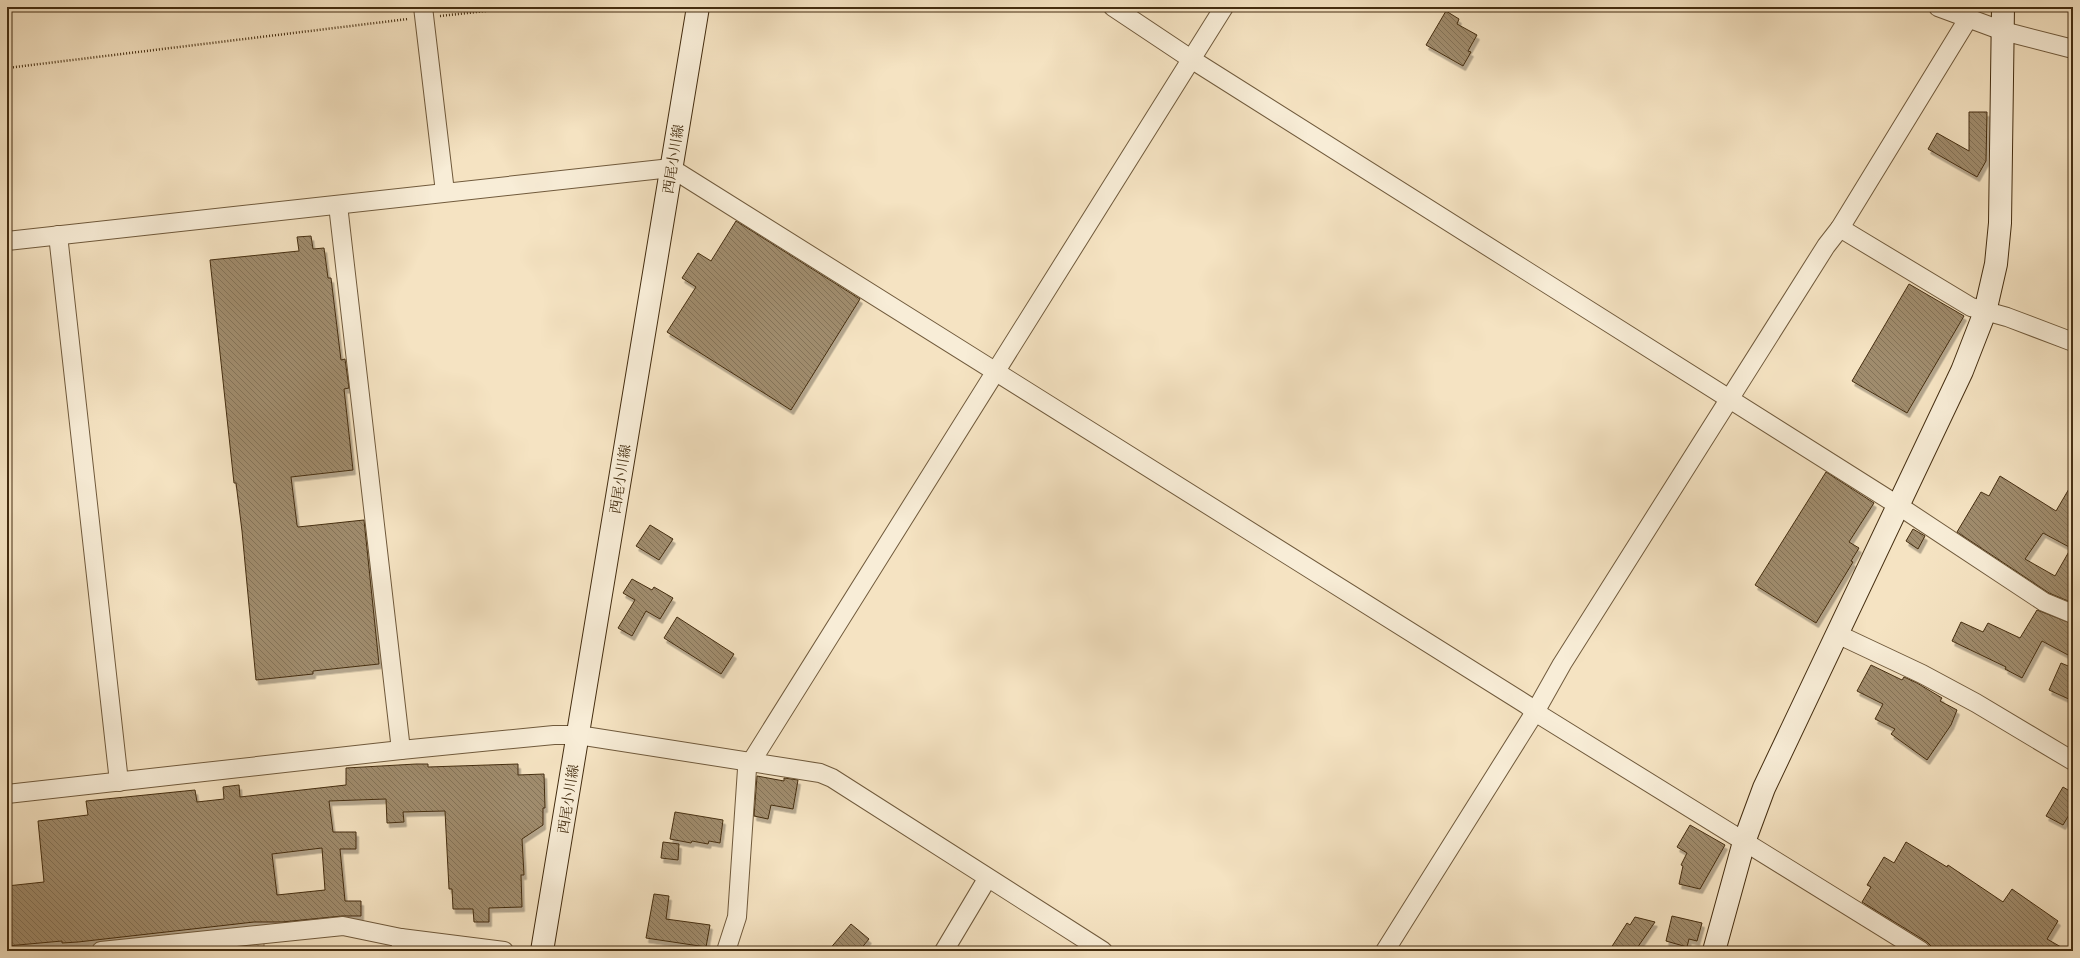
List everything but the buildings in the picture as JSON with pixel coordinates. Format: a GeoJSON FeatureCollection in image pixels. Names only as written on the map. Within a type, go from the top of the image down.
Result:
{"type":"FeatureCollection","features":[{"type":"Feature","properties":{"kind":"street","name":"西尾小川線"},"geometry":{"type":"LineString","coordinates":[[542,951],[698,7]]}},
{"type":"Feature","properties":{"kind":"street"},"geometry":{"type":"LineString","coordinates":[[1113,7],[1191,59],[1899,506],[2044,602],[2073,614]]}},
{"type":"Feature","properties":{"kind":"street"},"geometry":{"type":"LineString","coordinates":[[726,951],[737,917],[747,769],[995,370],[1224,7]]}},
{"type":"Feature","properties":{"kind":"street"},"geometry":{"type":"LineString","coordinates":[[1938,7],[2003,31],[2073,49]]}},
{"type":"Feature","properties":{"kind":"street"},"geometry":{"type":"LineString","coordinates":[[1714,951],[1744,842],[1764,788],[1962,371],[1985,312],[1992,289],[1999,244],[2003,7]]}},
{"type":"Feature","properties":{"kind":"street"},"geometry":{"type":"LineString","coordinates":[[424,12],[445,192]]}},
{"type":"Feature","properties":{"kind":"street"},"geometry":{"type":"LineString","coordinates":[[1385,951],[1534,712],[1562,664],[1826,246],[1840,228],[1968,19]]}},
{"type":"Feature","properties":{"kind":"street"},"geometry":{"type":"LineString","coordinates":[[7,241],[671,168],[1527,705],[1534,712],[1921,951]]}},
{"type":"Feature","properties":{"kind":"street"},"geometry":{"type":"LineString","coordinates":[[338,205],[401,750]]}},
{"type":"Feature","properties":{"kind":"street"},"geometry":{"type":"LineString","coordinates":[[1840,228],[1971,307],[2007,317],[2073,342]]}},
{"type":"Feature","properties":{"kind":"street"},"geometry":{"type":"LineString","coordinates":[[58,235],[119,782]]}},
{"type":"Feature","properties":{"kind":"street"},"geometry":{"type":"LineString","coordinates":[[1837,634],[1922,674],[1976,703],[2073,761]]}},
{"type":"Feature","properties":{"kind":"street"},"geometry":{"type":"LineString","coordinates":[[7,794],[401,750],[554,735],[578,735],[820,773],[832,778],[987,879],[1103,951]]}},
{"type":"Feature","properties":{"kind":"street"},"geometry":{"type":"LineString","coordinates":[[944,951],[987,879]]}},
{"type":"Feature","properties":{"kind":"street"},"geometry":{"type":"LineString","coordinates":[[101,951],[342,926],[401,945],[504,951]]}},
{"type":"Feature","properties":{"kind":"path"},"geometry":{"type":"LineString","coordinates":[[7,68],[424,12],[523,7]]}},
{"type":"Feature","properties":{"kind":"shaded area"},"geometry":{"type":"Polygon","coordinates":[[[264,940],[264,951],[151,951],[264,940]]]}},
{"type":"Feature","properties":{"kind":"waterway"},"geometry":{"type":"LineString","coordinates":[[2073,7],[2073,27]]}}]}
